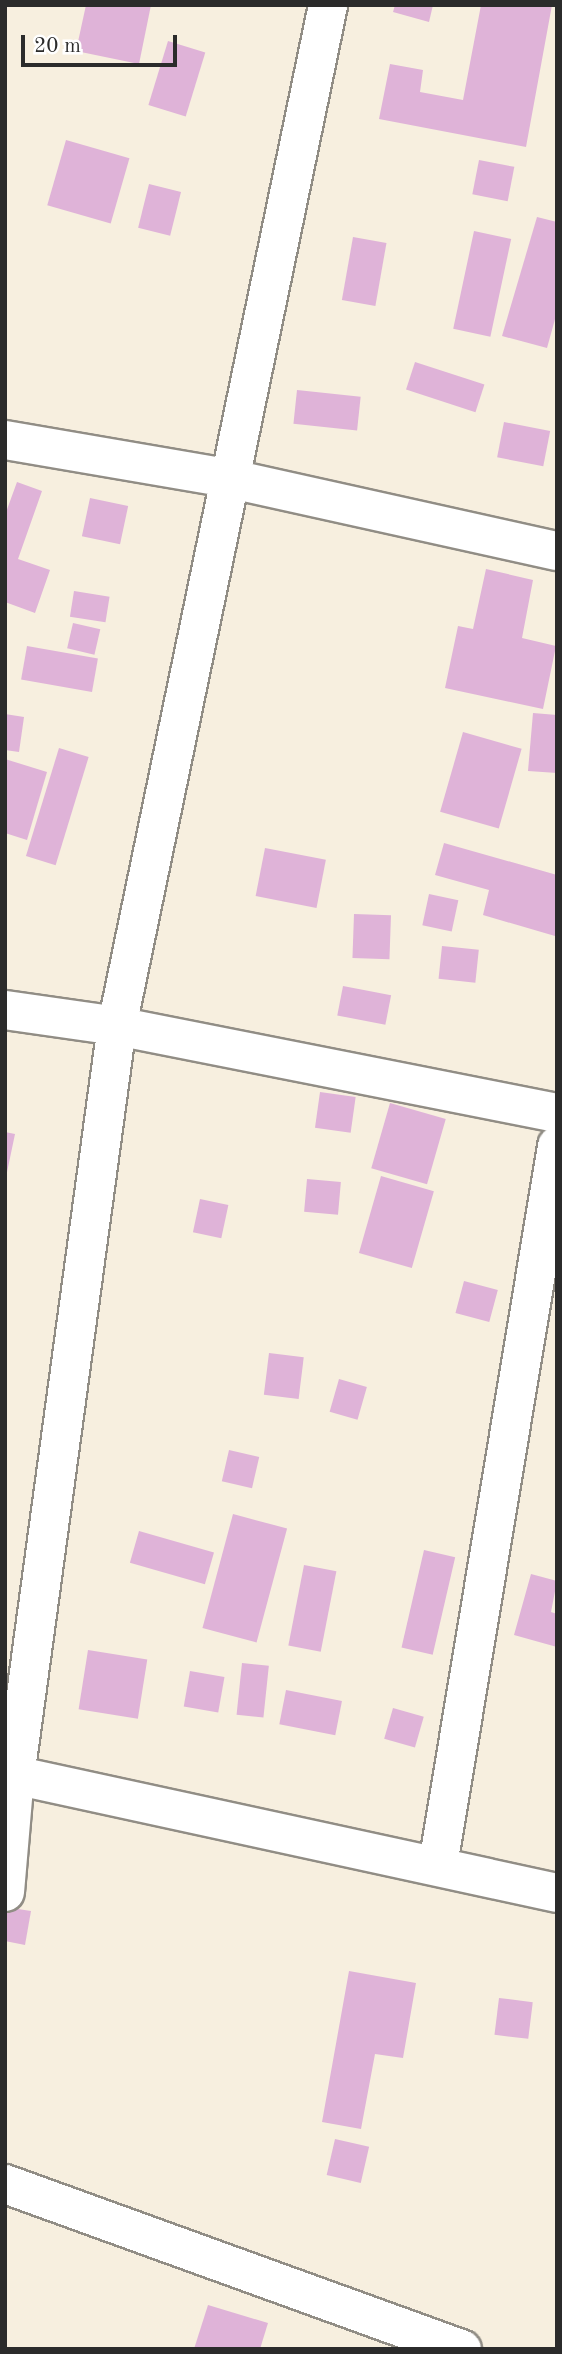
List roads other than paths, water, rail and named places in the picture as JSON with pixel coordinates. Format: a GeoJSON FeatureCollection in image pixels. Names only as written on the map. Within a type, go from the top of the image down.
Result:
{"type":"FeatureCollection","features":[{"type":"Feature","properties":{"kind":"street"},"geometry":{"type":"LineString","coordinates":[[5,1892],[10,1774],[117,1026],[227,478],[328,5]]}},
{"type":"Feature","properties":{"kind":"street"},"geometry":{"type":"LineString","coordinates":[[5,440],[227,478],[557,551]]}},
{"type":"Feature","properties":{"kind":"street"},"geometry":{"type":"LineString","coordinates":[[5,1010],[117,1026],[557,1112]]}},
{"type":"Feature","properties":{"kind":"street"},"geometry":{"type":"LineString","coordinates":[[438,1865],[557,1146]]}},
{"type":"Feature","properties":{"kind":"street"},"geometry":{"type":"LineString","coordinates":[[10,1774],[557,1893]]}},
{"type":"Feature","properties":{"kind":"street"},"geometry":{"type":"LineString","coordinates":[[5,2184],[462,2349]]}}]}
